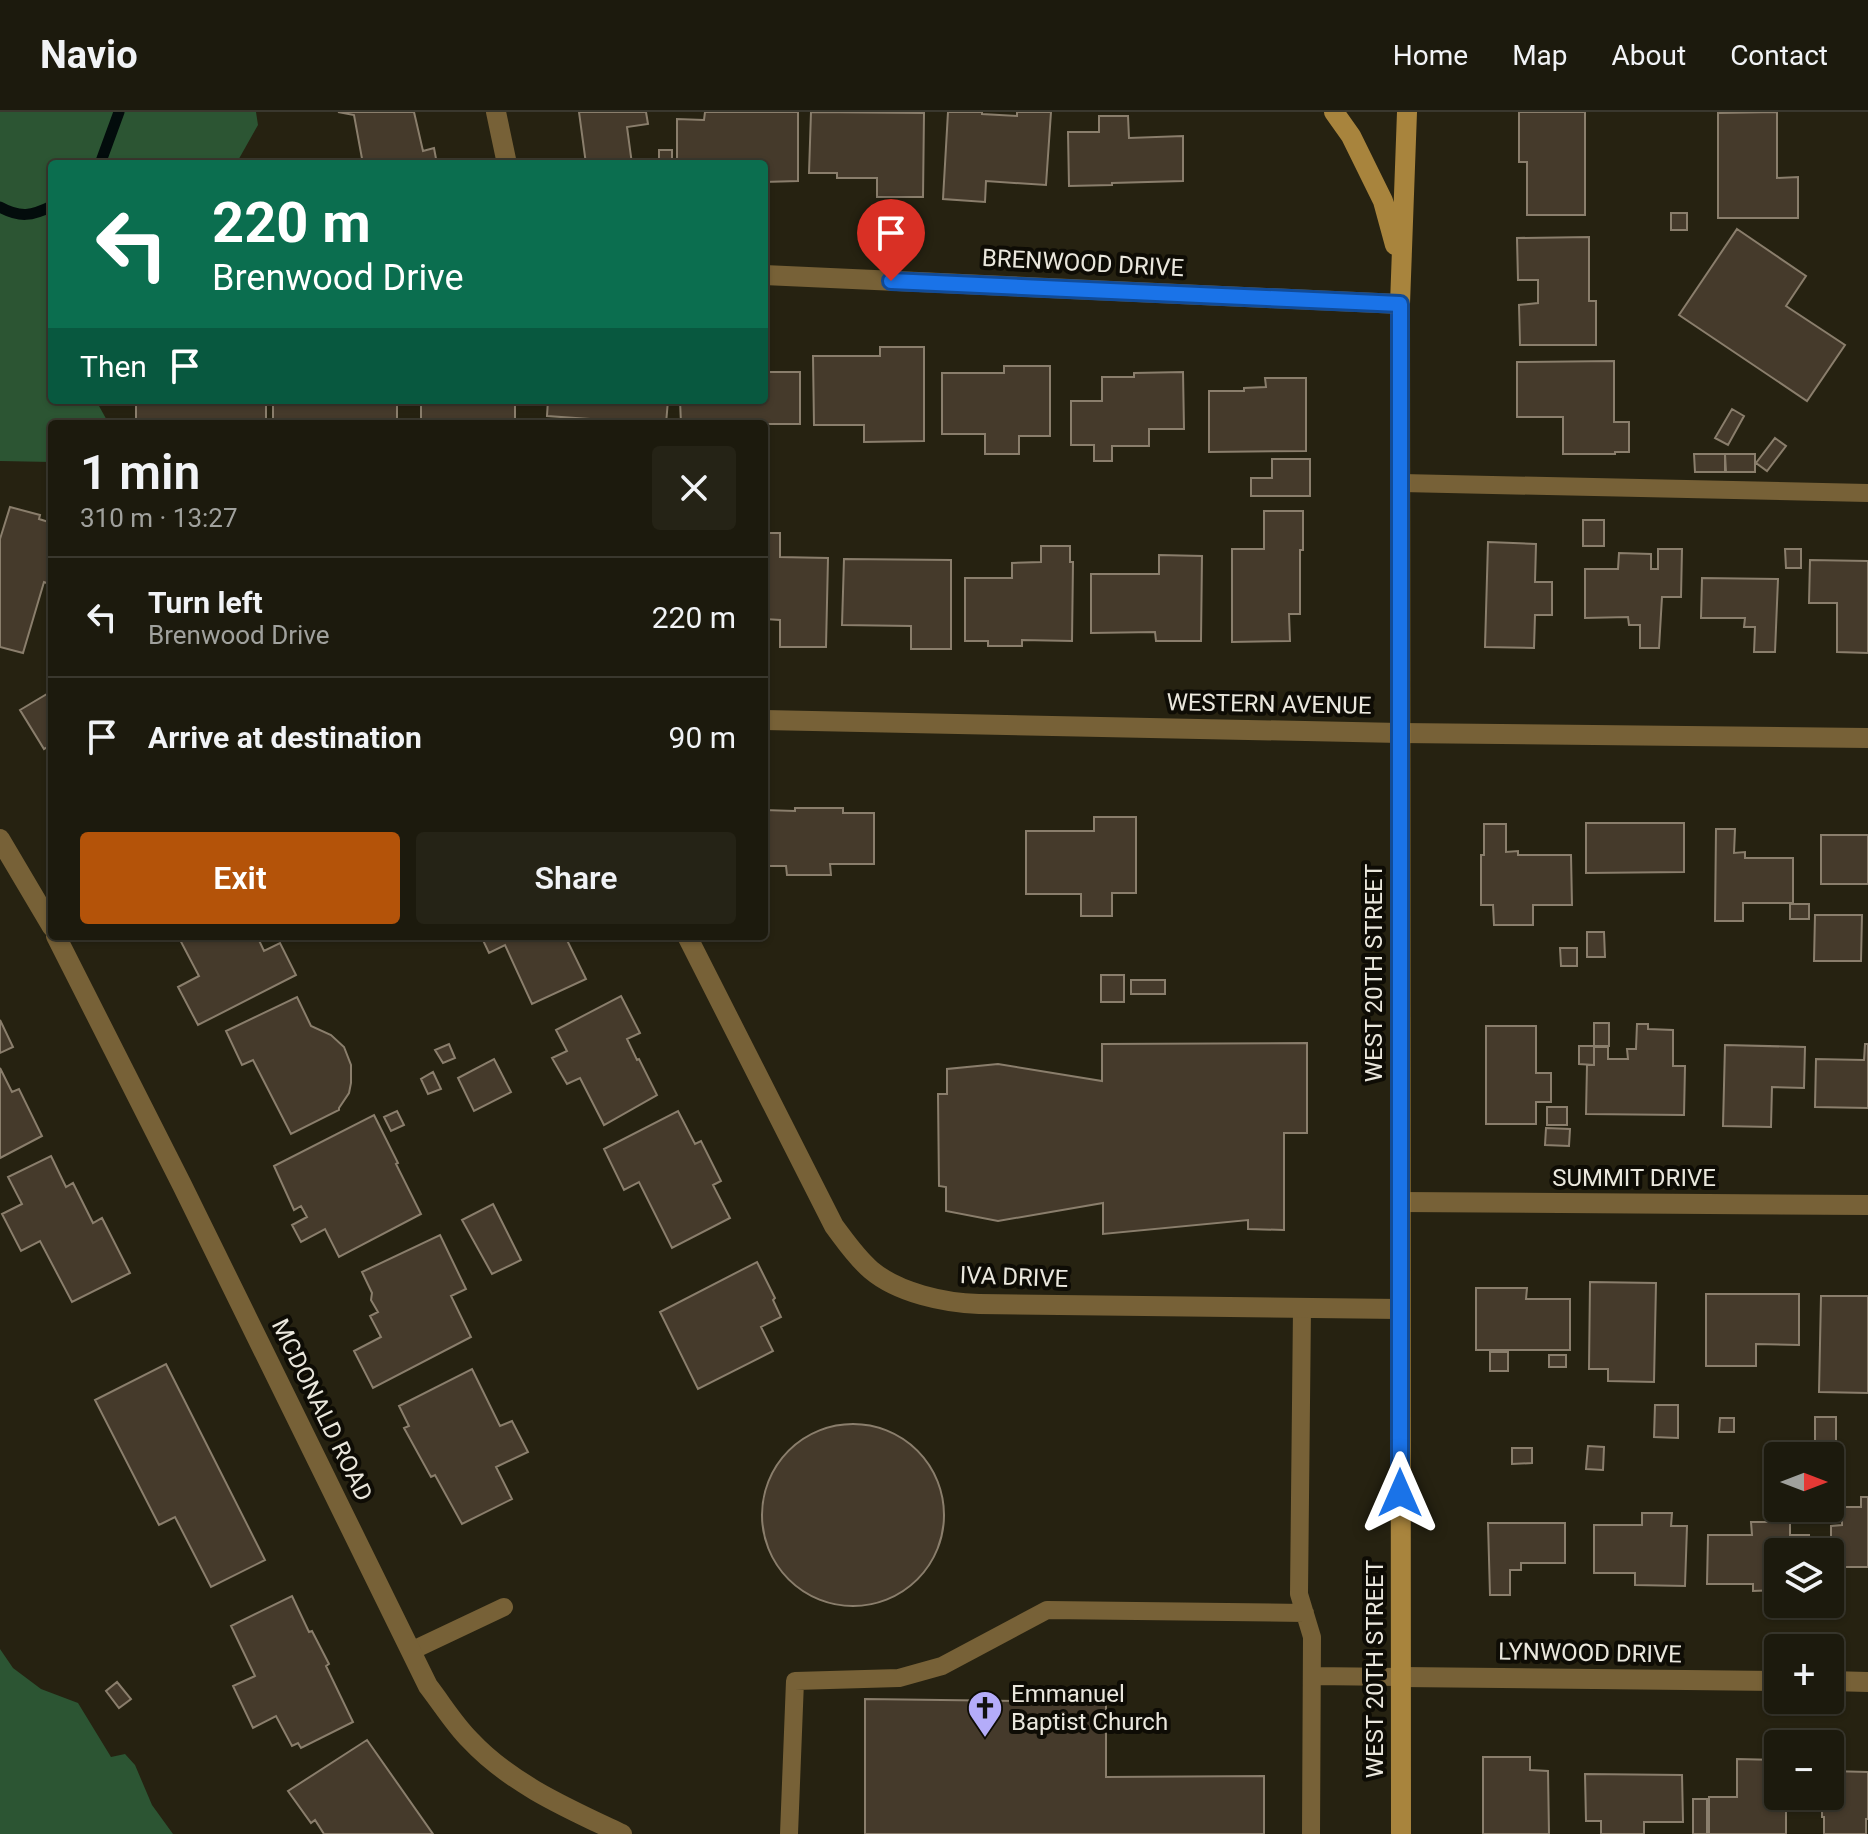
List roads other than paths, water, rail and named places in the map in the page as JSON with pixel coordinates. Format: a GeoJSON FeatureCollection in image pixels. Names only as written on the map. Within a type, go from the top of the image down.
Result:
{"type":"FeatureCollection","features":[{"type":"Feature","properties":{"kind":"main road"},"geometry":{"type":"LineString","coordinates":[[1334,112],[1351,136],[1383,201],[1401,267]]}},
{"type":"Feature","properties":{"kind":"main road","name":"WEST 20TH STREET"},"geometry":{"type":"LineString","coordinates":[[1401,1834],[1400,304],[1407,112]]}},
{"type":"Feature","properties":{"kind":"street"},"geometry":{"type":"LineString","coordinates":[[496,112],[506,160]]}},
{"type":"Feature","properties":{"kind":"street","name":"BRENWOOD DRIVE"},"geometry":{"type":"LineString","coordinates":[[768,275],[1400,304]]}},
{"type":"Feature","properties":{"kind":"street","name":"WESTERN AVENUE"},"geometry":{"type":"LineString","coordinates":[[768,720],[1400,733],[1868,738]]}},
{"type":"Feature","properties":{"kind":"street"},"geometry":{"type":"LineString","coordinates":[[0,839],[47,906]]}},
{"type":"Feature","properties":{"kind":"street","name":"MCDONALD ROAD"},"geometry":{"type":"LineString","coordinates":[[58,940],[428,1686],[470,1741],[496,1764],[564,1807],[622,1834]]}},
{"type":"Feature","properties":{"kind":"street","name":"IVA DRIVE"},"geometry":{"type":"LineString","coordinates":[[689,940],[834,1226],[874,1273],[931,1298],[958,1303],[1400,1309]]}},
{"type":"Feature","properties":{"kind":"street","name":"SUMMIT DRIVE"},"geometry":{"type":"LineString","coordinates":[[1400,1202],[1868,1205]]}},
{"type":"Feature","properties":{"kind":"street","name":"LYNWOOD DRIVE"},"geometry":{"type":"LineString","coordinates":[[1401,1677],[1764,1681]]}},
{"type":"Feature","properties":{"kind":"street"},"geometry":{"type":"LineString","coordinates":[[1844,1681],[1868,1682]]}},
{"type":"Feature","properties":{"kind":"lane"},"geometry":{"type":"LineString","coordinates":[[1402,483],[1868,493]]}},
{"type":"Feature","properties":{"kind":"lane"},"geometry":{"type":"LineString","coordinates":[[1302,1308],[1299,1594],[1312,1637],[1311,1834]]}},
{"type":"Feature","properties":{"kind":"lane"},"geometry":{"type":"LineString","coordinates":[[411,1651],[504,1607]]}},
{"type":"Feature","properties":{"kind":"lane"},"geometry":{"type":"LineString","coordinates":[[789,1834],[795,1681],[899,1678],[942,1666],[1047,1610],[1305,1613]]}},
{"type":"Feature","properties":{"kind":"lane"},"geometry":{"type":"LineString","coordinates":[[1312,1676],[1401,1677]]}},
{"type":"Feature","properties":{"kind":"waterway"},"geometry":{"type":"LineString","coordinates":[[101,160],[119,112]]}},
{"type":"Feature","properties":{"kind":"waterway"},"geometry":{"type":"LineString","coordinates":[[0,207],[26,214],[48,208]]}},
{"type":"Feature","properties":{"kind":"place","name":"Emmanuel Baptist Church"},"geometry":{"type":"Point","coordinates":[985,1739]}}]}
